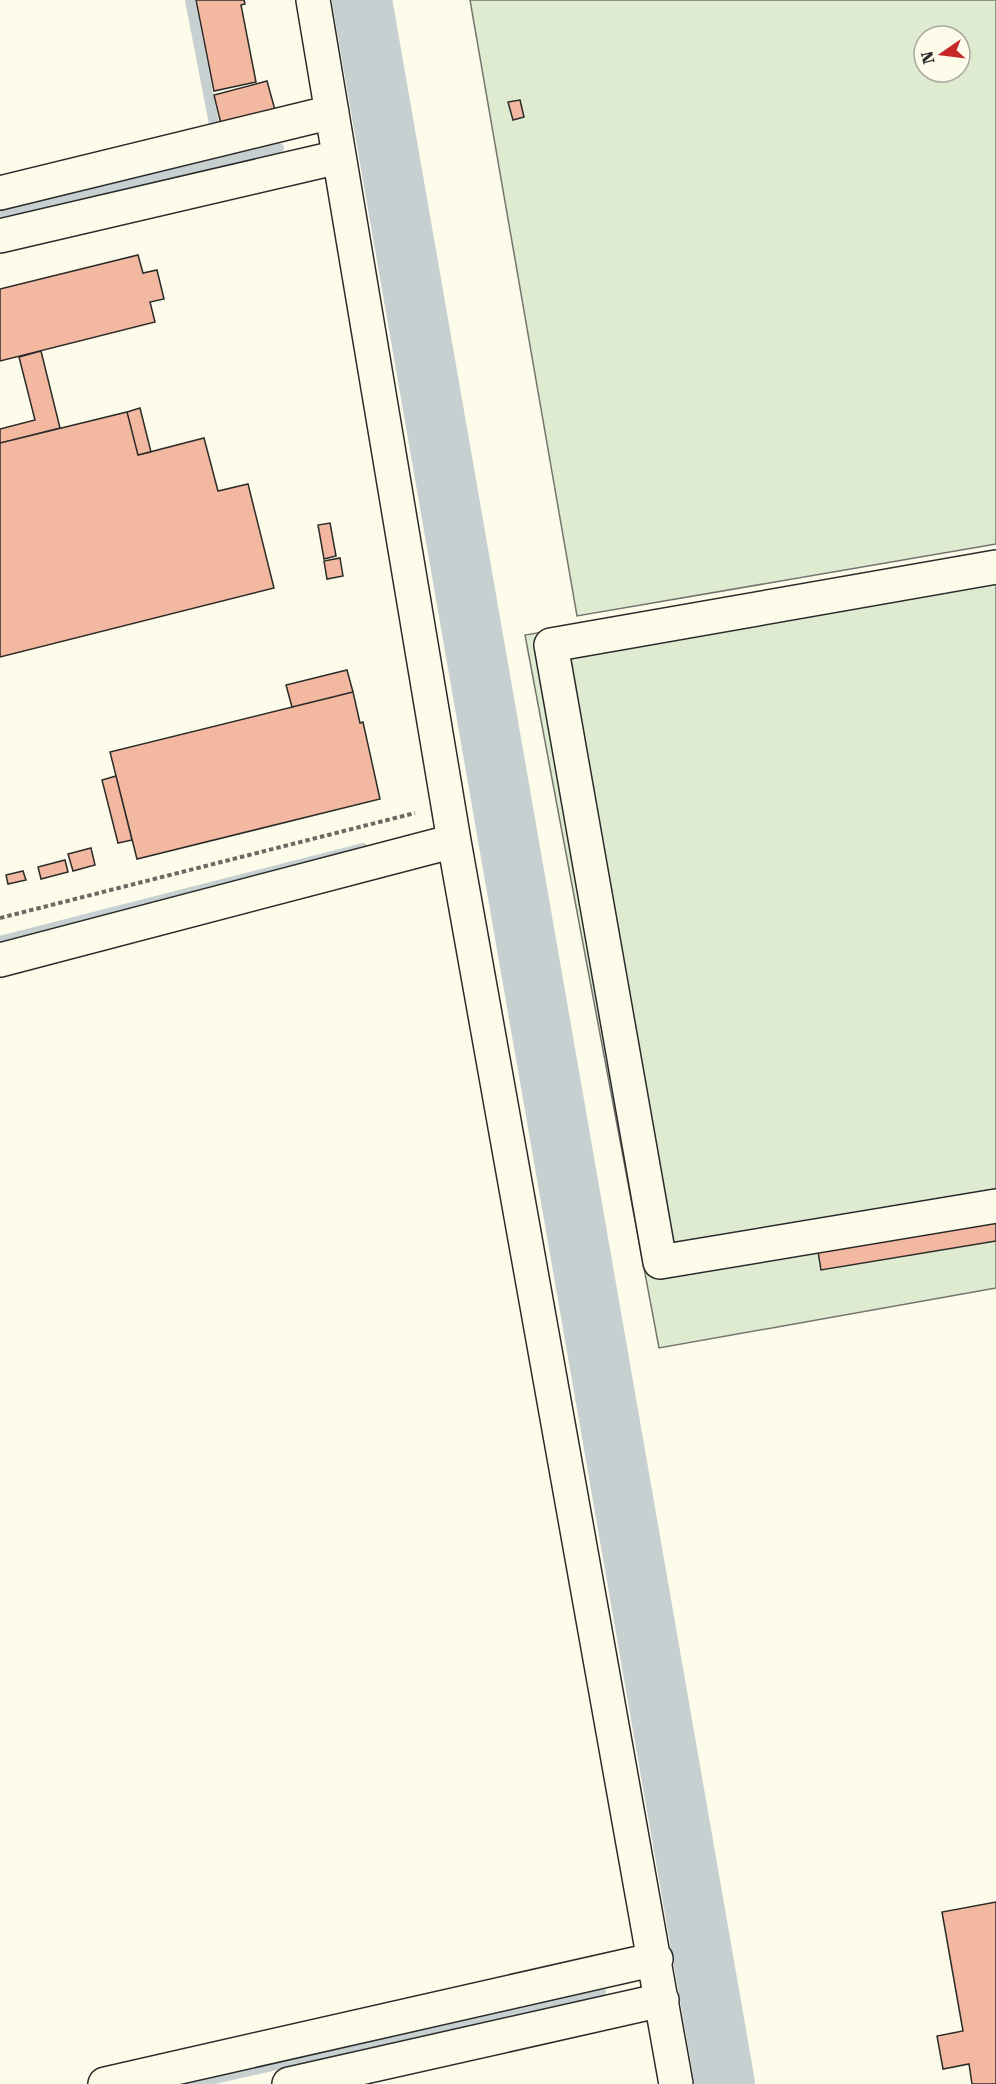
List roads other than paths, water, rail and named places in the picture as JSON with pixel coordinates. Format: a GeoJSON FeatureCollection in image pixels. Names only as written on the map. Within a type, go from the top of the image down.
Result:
{"type":"FeatureCollection","features":[{"type":"Feature","properties":{"kind":"street"},"geometry":{"type":"LineString","coordinates":[[313,0],[454,841],[656,1959],[676,2084]]}},
{"type":"Feature","properties":{"kind":"street"},"geometry":{"type":"LineString","coordinates":[[0,193],[332,112]]}},
{"type":"Feature","properties":{"kind":"street"},"geometry":{"type":"LineString","coordinates":[[0,236],[339,157]]}},
{"type":"Feature","properties":{"kind":"street"},"geometry":{"type":"LineString","coordinates":[[996,567],[551,645],[660,1262],[996,1206]]}},
{"type":"Feature","properties":{"kind":"street"},"geometry":{"type":"LineString","coordinates":[[0,960],[454,841]]}},
{"type":"Feature","properties":{"kind":"street"},"geometry":{"type":"LineString","coordinates":[[105,2084],[656,1959]]}},
{"type":"Feature","properties":{"kind":"street"},"geometry":{"type":"LineString","coordinates":[[289,2084],[662,2000]]}},
{"type":"Feature","properties":{"kind":"waterway"},"geometry":{"type":"LineString","coordinates":[[190,0],[214,124]]}},
{"type":"Feature","properties":{"kind":"waterway"},"geometry":{"type":"LineString","coordinates":[[362,0],[725,2084]]}},
{"type":"Feature","properties":{"kind":"waterway"},"geometry":{"type":"LineString","coordinates":[[367,128],[383,124]]}},
{"type":"Feature","properties":{"kind":"waterway"},"geometry":{"type":"LineString","coordinates":[[0,216],[279,148]]}},
{"type":"Feature","properties":{"kind":"waterway"},"geometry":{"type":"LineString","coordinates":[[486,814],[505,808]]}},
{"type":"Feature","properties":{"kind":"waterway"},"geometry":{"type":"LineString","coordinates":[[0,941],[363,848]]}},
{"type":"Feature","properties":{"kind":"waterway"},"geometry":{"type":"LineString","coordinates":[[688,1972],[705,1968]]}},
{"type":"Feature","properties":{"kind":"waterway"},"geometry":{"type":"LineString","coordinates":[[192,2084],[601,1992]]}}]}
